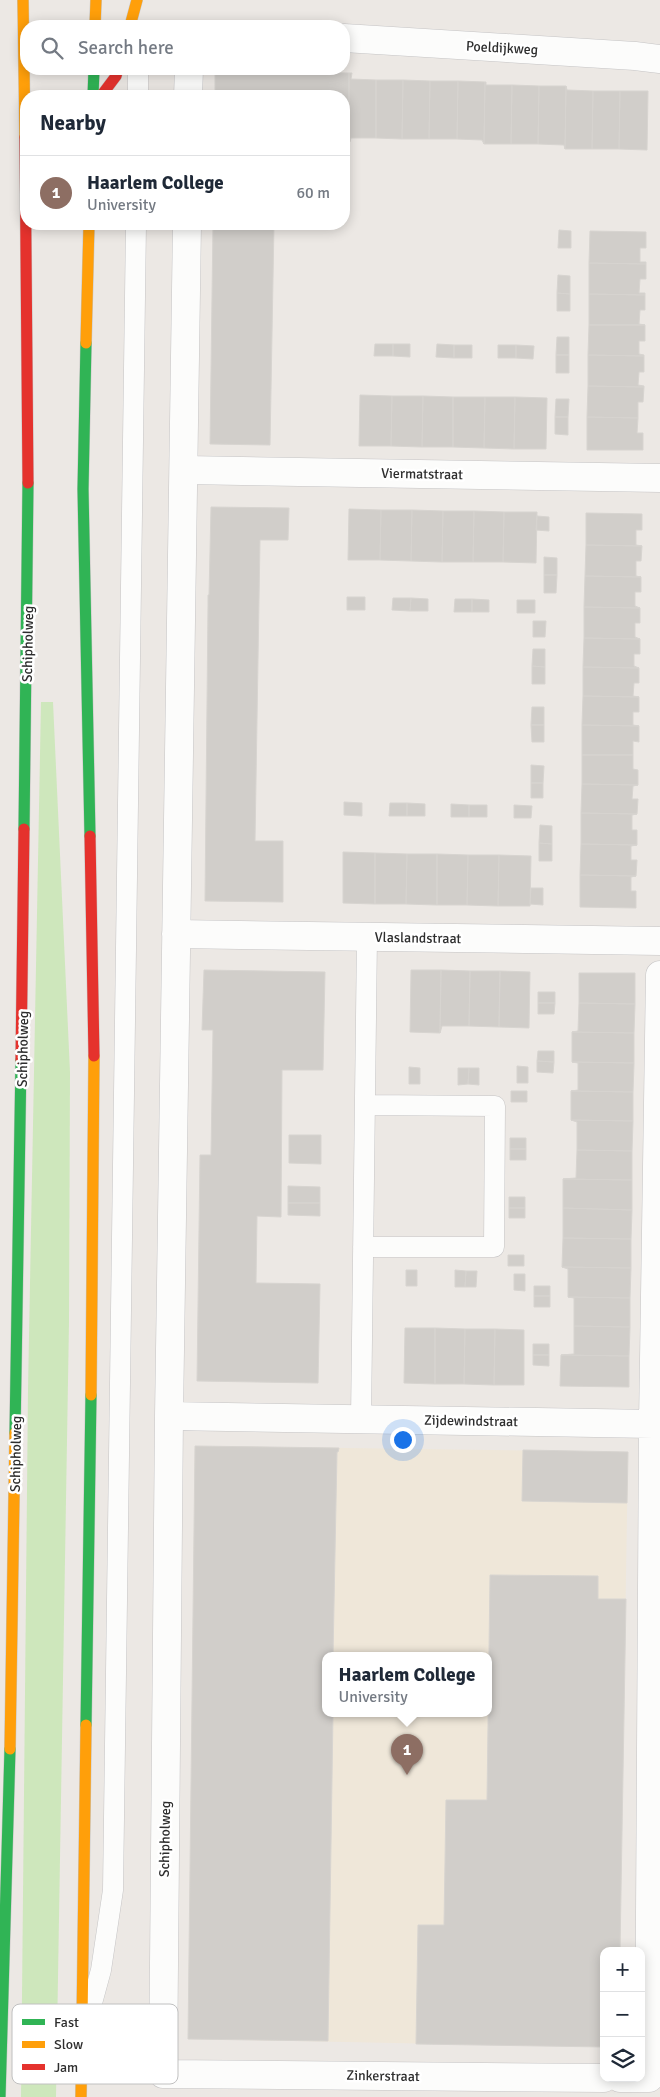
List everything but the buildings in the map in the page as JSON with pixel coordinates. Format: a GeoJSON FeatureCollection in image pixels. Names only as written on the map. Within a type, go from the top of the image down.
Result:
{"type":"FeatureCollection","features":[{"type":"Feature","properties":{"kind":"main road","name":"Schipholweg"},"geometry":{"type":"LineString","coordinates":[[23,0],[23,20]]}},
{"type":"Feature","properties":{"kind":"main road"},"geometry":{"type":"LineString","coordinates":[[95,20],[96,0]]}},
{"type":"Feature","properties":{"kind":"main road"},"geometry":{"type":"LineString","coordinates":[[132,20],[138,0]]}},
{"type":"Feature","properties":{"kind":"main road","name":"Schipholweg"},"geometry":{"type":"LineString","coordinates":[[24,75],[24,90]]}},
{"type":"Feature","properties":{"kind":"main road"},"geometry":{"type":"LineString","coordinates":[[92,90],[94,75]]}},
{"type":"Feature","properties":{"kind":"main road"},"geometry":{"type":"LineString","coordinates":[[106,90],[116,75]]}},
{"type":"Feature","properties":{"kind":"main road","name":"Schipholweg"},"geometry":{"type":"LineString","coordinates":[[0,2097],[4,1916],[9,1845],[24,949],[29,532],[26,230]]}},
{"type":"Feature","properties":{"kind":"main road"},"geometry":{"type":"LineString","coordinates":[[82,2004],[95,1093],[83,488],[89,230]]}},
{"type":"Feature","properties":{"kind":"main road"},"geometry":{"type":"LineString","coordinates":[[81,2084],[81,2097]]}},
{"type":"Feature","properties":{"kind":"street","name":"Poeldijkweg"},"geometry":{"type":"LineString","coordinates":[[350,38],[660,59]]}},
{"type":"Feature","properties":{"kind":"street"},"geometry":{"type":"LineString","coordinates":[[188,90],[189,75]]}},
{"type":"Feature","properties":{"kind":"street","name":"Schipholweg"},"geometry":{"type":"LineString","coordinates":[[162,2004],[187,230]]}},
{"type":"Feature","properties":{"kind":"street","name":"Viermatstraat"},"geometry":{"type":"LineString","coordinates":[[185,470],[660,478]]}},
{"type":"Feature","properties":{"kind":"street","name":"Vlaslandstraat"},"geometry":{"type":"LineString","coordinates":[[176,934],[660,941]]}},
{"type":"Feature","properties":{"kind":"street"},"geometry":{"type":"LineString","coordinates":[[645,2078],[649,2078],[656,1656],[653,1424],[660,975]]}},
{"type":"Feature","properties":{"kind":"street","name":"Zijdewindstraat"},"geometry":{"type":"LineString","coordinates":[[169,1416],[653,1424]]}},
{"type":"Feature","properties":{"kind":"street","name":"Zinkerstraat"},"geometry":{"type":"LineString","coordinates":[[178,2074],[600,2078]]}},
{"type":"Feature","properties":{"kind":"lane"},"geometry":{"type":"LineString","coordinates":[[138,0],[138,20]]}},
{"type":"Feature","properties":{"kind":"lane"},"geometry":{"type":"LineString","coordinates":[[138,75],[138,90]]}},
{"type":"Feature","properties":{"kind":"lane"},"geometry":{"type":"LineString","coordinates":[[92,2004],[101,1970],[113,1890],[136,230]]}},
{"type":"Feature","properties":{"kind":"lane"},"geometry":{"type":"LineString","coordinates":[[361,1419],[367,937]]}},
{"type":"Feature","properties":{"kind":"lane"},"geometry":{"type":"LineString","coordinates":[[363,1246],[494,1247],[495,1106],[365,1105]]}},
{"type":"Feature","properties":{"kind":"shaded area"},"geometry":{"type":"Polygon","coordinates":[[[195,1446],[628,1452],[620,1947],[600,1947],[600,2047],[188,2039],[195,1446]]]}},
{"type":"Feature","properties":{"kind":"green space"},"geometry":{"type":"Polygon","coordinates":[[[41,702],[53,702],[70,1072],[69,1322],[58,2004],[22,2004],[28,1389],[41,702]]]}},
{"type":"Feature","properties":{"kind":"green space"},"geometry":{"type":"Polygon","coordinates":[[[21,2084],[56,2084],[56,2097],[21,2097],[21,2084]]]}},
{"type":"Feature","properties":{"kind":"traffic: fast"},"geometry":{"type":"LineString","coordinates":[[93,90],[94,75]]}},
{"type":"Feature","properties":{"kind":"traffic: fast"},"geometry":{"type":"LineString","coordinates":[[86,343],[83,489],[90,836]]}},
{"type":"Feature","properties":{"kind":"traffic: fast"},"geometry":{"type":"LineString","coordinates":[[24,829],[28,483]]}},
{"type":"Feature","properties":{"kind":"traffic: fast"},"geometry":{"type":"LineString","coordinates":[[15,1433],[21,1060]]}},
{"type":"Feature","properties":{"kind":"traffic: fast"},"geometry":{"type":"LineString","coordinates":[[86,1725],[91,1395]]}},
{"type":"Feature","properties":{"kind":"traffic: fast"},"geometry":{"type":"LineString","coordinates":[[0,2097],[10,1749]]}},
{"type":"Feature","properties":{"kind":"traffic: slow"},"geometry":{"type":"LineString","coordinates":[[23,0],[23,20]]}},
{"type":"Feature","properties":{"kind":"traffic: slow"},"geometry":{"type":"LineString","coordinates":[[95,20],[96,0]]}},
{"type":"Feature","properties":{"kind":"traffic: slow"},"geometry":{"type":"LineString","coordinates":[[132,20],[137,0]]}},
{"type":"Feature","properties":{"kind":"traffic: slow"},"geometry":{"type":"LineString","coordinates":[[24,75],[24,90]]}},
{"type":"Feature","properties":{"kind":"traffic: slow"},"geometry":{"type":"LineString","coordinates":[[86,343],[89,230]]}},
{"type":"Feature","properties":{"kind":"traffic: slow"},"geometry":{"type":"LineString","coordinates":[[91,1395],[94,1056]]}},
{"type":"Feature","properties":{"kind":"traffic: slow"},"geometry":{"type":"LineString","coordinates":[[10,1749],[15,1433]]}},
{"type":"Feature","properties":{"kind":"traffic: slow"},"geometry":{"type":"LineString","coordinates":[[82,2004],[86,1725]]}},
{"type":"Feature","properties":{"kind":"traffic: slow"},"geometry":{"type":"LineString","coordinates":[[81,2084],[81,2097]]}},
{"type":"Feature","properties":{"kind":"traffic: jam"},"geometry":{"type":"LineString","coordinates":[[106,90],[116,75]]}},
{"type":"Feature","properties":{"kind":"traffic: jam"},"geometry":{"type":"LineString","coordinates":[[26,230],[28,483]]}},
{"type":"Feature","properties":{"kind":"traffic: jam"},"geometry":{"type":"LineString","coordinates":[[21,1060],[24,829]]}},
{"type":"Feature","properties":{"kind":"traffic: jam"},"geometry":{"type":"LineString","coordinates":[[90,836],[94,1056]]}},
{"type":"Feature","properties":{"kind":"place","name":"Haarlem College"},"geometry":{"type":"Point","coordinates":[407,1775]}}]}
